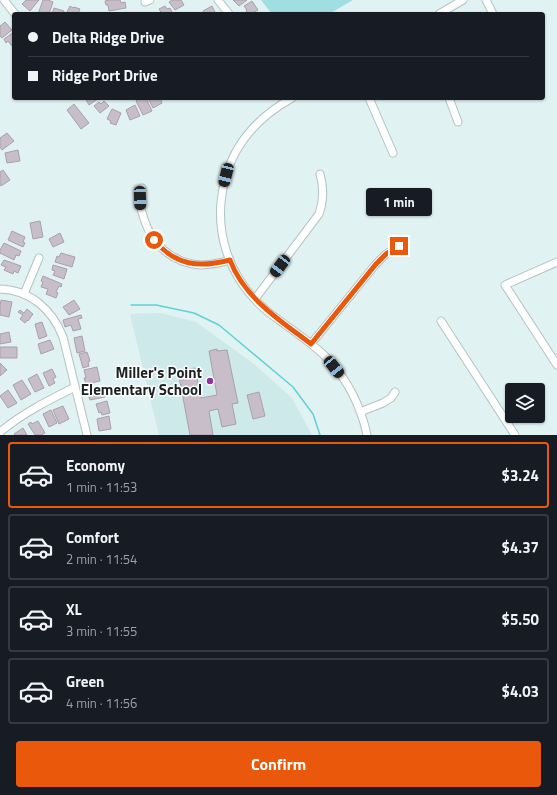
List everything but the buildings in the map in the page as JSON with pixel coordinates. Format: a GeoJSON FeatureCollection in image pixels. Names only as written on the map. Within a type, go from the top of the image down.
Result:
{"type":"FeatureCollection","features":[{"type":"Feature","properties":{"kind":"street"},"geometry":{"type":"LineString","coordinates":[[4,0],[13,12]]}},
{"type":"Feature","properties":{"kind":"street"},"geometry":{"type":"LineString","coordinates":[[218,0],[227,12]]}},
{"type":"Feature","properties":{"kind":"street"},"geometry":{"type":"LineString","coordinates":[[442,12],[463,0]]}},
{"type":"Feature","properties":{"kind":"street"},"geometry":{"type":"LineString","coordinates":[[486,0],[491,12]]}},
{"type":"Feature","properties":{"kind":"street"},"geometry":{"type":"LineString","coordinates":[[289,100],[272,111],[253,128],[238,148],[228,170],[222,189],[220,216],[224,243],[233,268],[240,280],[255,299],[328,359],[341,375],[360,412],[367,435]]}},
{"type":"Feature","properties":{"kind":"street"},"geometry":{"type":"LineString","coordinates":[[370,100],[393,154]]}},
{"type":"Feature","properties":{"kind":"street"},"geometry":{"type":"LineString","coordinates":[[450,100],[458,122]]}},
{"type":"Feature","properties":{"kind":"street"},"geometry":{"type":"LineString","coordinates":[[255,299],[319,214],[323,193],[320,174]]}},
{"type":"Feature","properties":{"kind":"street"},"geometry":{"type":"LineString","coordinates":[[142,188],[140,198],[141,209],[147,228],[154,240],[163,249],[180,260],[192,264],[212,264],[230,260]]}},
{"type":"Feature","properties":{"kind":"street"},"geometry":{"type":"LineString","coordinates":[[311,344],[376,264],[386,254],[399,246]]}},
{"type":"Feature","properties":{"kind":"street"},"geometry":{"type":"LineString","coordinates":[[24,294],[39,258]]}},
{"type":"Feature","properties":{"kind":"street"},"geometry":{"type":"LineString","coordinates":[[557,262],[505,285],[557,365]]}},
{"type":"Feature","properties":{"kind":"street"},"geometry":{"type":"LineString","coordinates":[[0,289],[8,289],[24,294],[43,306],[56,323],[63,337],[87,435]]}},
{"type":"Feature","properties":{"kind":"street"},"geometry":{"type":"LineString","coordinates":[[441,321],[515,435]]}},
{"type":"Feature","properties":{"kind":"street"},"geometry":{"type":"LineString","coordinates":[[0,432],[14,421],[45,402],[75,387]]}},
{"type":"Feature","properties":{"kind":"street"},"geometry":{"type":"LineString","coordinates":[[360,412],[383,403],[391,398],[395,392]]}},
{"type":"Feature","properties":{"kind":"shaded area"},"geometry":{"type":"Polygon","coordinates":[[[261,0],[353,0],[332,12],[270,12],[261,0]]]}},
{"type":"Feature","properties":{"kind":"shaded area","name":"Miller's Point Elementary School"},"geometry":{"type":"Polygon","coordinates":[[[161,313],[196,322],[254,364],[292,398],[312,435],[159,435],[130,314],[161,313]]]}},
{"type":"Feature","properties":{"kind":"waterway"},"geometry":{"type":"LineString","coordinates":[[131,305],[156,305],[194,313],[219,325],[293,387],[313,414],[320,435]]}},
{"type":"Feature","properties":{"kind":"place","name":"Miller's Point Elementary School"},"geometry":{"type":"Point","coordinates":[210,381]}},
{"type":"Feature","properties":{"kind":"route"},"geometry":{"type":"LineString","coordinates":[[154,240],[168,253],[186,262],[206,265],[230,260],[240,280],[260,304],[311,344],[376,264],[386,254],[399,246]]}}]}
